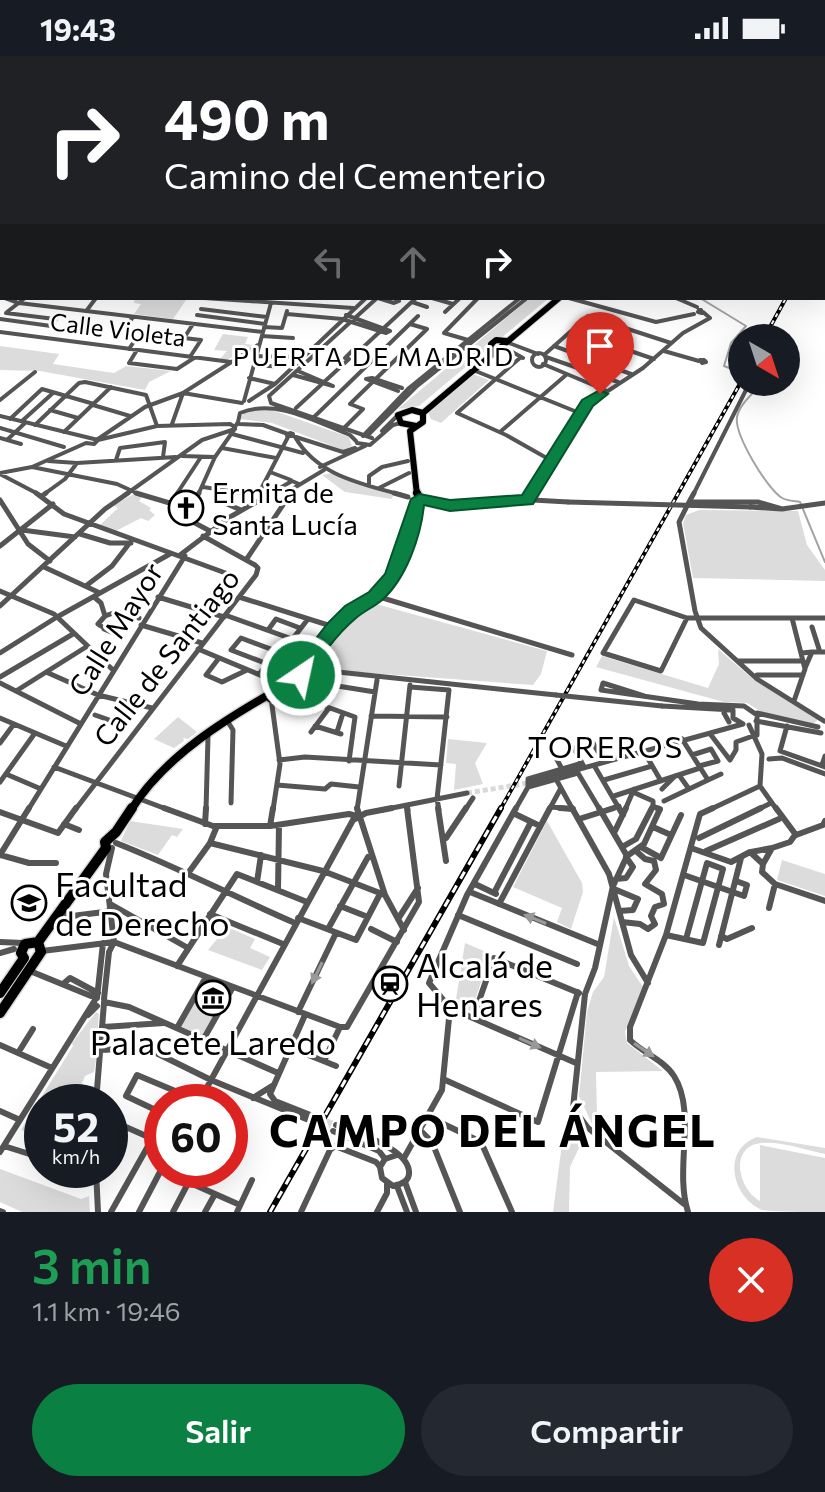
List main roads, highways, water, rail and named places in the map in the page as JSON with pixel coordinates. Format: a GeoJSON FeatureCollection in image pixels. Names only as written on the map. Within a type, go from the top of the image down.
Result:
{"type":"FeatureCollection","features":[{"type":"Feature","properties":{"kind":"main road"},"geometry":{"type":"LineString","coordinates":[[420,412],[495,349],[507,343],[554,300]]}},
{"type":"Feature","properties":{"kind":"main road"},"geometry":{"type":"LineString","coordinates":[[420,412],[495,349]]}},
{"type":"Feature","properties":{"kind":"main road"},"geometry":{"type":"LineString","coordinates":[[0,1013],[30,971],[36,948],[60,911],[112,844],[139,797],[208,737],[299,675],[343,618],[375,596],[393,576],[415,518],[414,499],[410,431],[425,419],[420,412],[407,410],[401,421],[414,499],[389,575],[372,594],[349,608],[331,626],[299,675]]}},
{"type":"Feature","properties":{"kind":"main road"},"geometry":{"type":"LineString","coordinates":[[401,421],[417,426]]}},
{"type":"Feature","properties":{"kind":"main road"},"geometry":{"type":"LineString","coordinates":[[1,989],[20,954],[36,948]]}},
{"type":"Feature","properties":{"kind":"main road"},"geometry":{"type":"LineString","coordinates":[[20,954],[36,948]]}},
{"type":"Feature","properties":{"kind":"waterway"},"geometry":{"type":"LineString","coordinates":[[703,300],[743,324]]}},
{"type":"Feature","properties":{"kind":"waterway"},"geometry":{"type":"LineString","coordinates":[[728,353],[724,366],[728,368]]}},
{"type":"Feature","properties":{"kind":"waterway"},"geometry":{"type":"LineString","coordinates":[[750,396],[738,412],[737,425],[741,436],[776,493],[784,499],[800,502],[825,562]]}},
{"type":"Feature","properties":{"kind":"tunnel"},"geometry":{"type":"LineString","coordinates":[[467,793],[529,783]]}},
{"type":"Feature","properties":{"kind":"tunnel"},"geometry":{"type":"LineString","coordinates":[[318,1118],[336,1125]]}},
{"type":"Feature","properties":{"kind":"tunnel"},"geometry":{"type":"LineString","coordinates":[[316,1123],[333,1131]]}},
{"type":"Feature","properties":{"kind":"railway"},"geometry":{"type":"LineString","coordinates":[[772,324],[785,300]]}},
{"type":"Feature","properties":{"kind":"railway"},"geometry":{"type":"LineString","coordinates":[[500,810],[733,396]]}},
{"type":"Feature","properties":{"kind":"railway"},"geometry":{"type":"LineString","coordinates":[[270,1212],[501,808]]}},
{"type":"Feature","properties":{"kind":"place","name":"Ermita de Santa Lucía"},"geometry":{"type":"Point","coordinates":[186,508]}},
{"type":"Feature","properties":{"kind":"place","name":"Facultad de Derecho"},"geometry":{"type":"Point","coordinates":[29,903]}},
{"type":"Feature","properties":{"kind":"place","name":"Alcalá de Henares"},"geometry":{"type":"Point","coordinates":[390,984]}},
{"type":"Feature","properties":{"kind":"place","name":"Palacete Laredo"},"geometry":{"type":"Point","coordinates":[213,998]}},
{"type":"Feature","properties":{"kind":"district","name":"PUERTA DE MADRID"},"geometry":{"type":"Point","coordinates":[374,355]}},
{"type":"Feature","properties":{"kind":"district","name":"TOREROS"},"geometry":{"type":"Point","coordinates":[606,745]}},
{"type":"Feature","properties":{"kind":"district","name":"CAMPO DEL ÁNGEL"},"geometry":{"type":"Point","coordinates":[493,1129]}}]}
